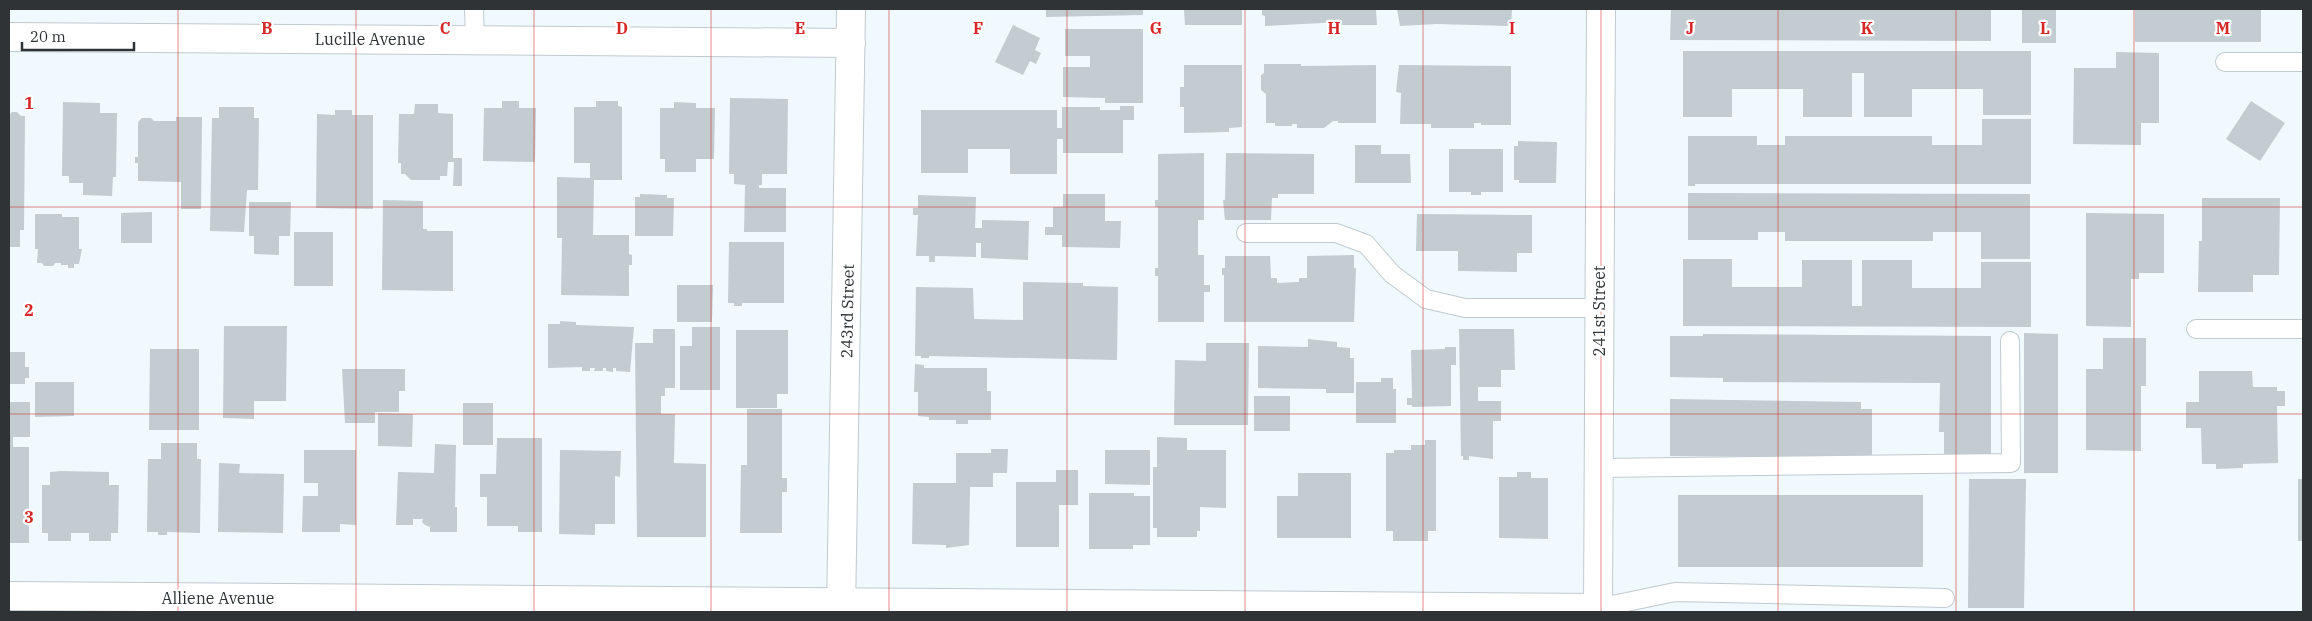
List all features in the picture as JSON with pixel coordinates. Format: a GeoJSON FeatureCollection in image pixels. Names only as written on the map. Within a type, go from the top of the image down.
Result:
{"type":"FeatureCollection","features":[{"type":"Feature","properties":{"kind":"street","name":"243rd Street"},"geometry":{"type":"LineString","coordinates":[[841,608],[851,9]]}},
{"type":"Feature","properties":{"kind":"street","name":"241st Street"},"geometry":{"type":"LineString","coordinates":[[1598,610],[1601,9]]}},
{"type":"Feature","properties":{"kind":"street","name":"Lucille Avenue"},"geometry":{"type":"LineString","coordinates":[[9,37],[851,43]]}},
{"type":"Feature","properties":{"kind":"street","name":"Alliene Avenue"},"geometry":{"type":"LineString","coordinates":[[9,596],[841,608],[1598,610]]}},
{"type":"Feature","properties":{"kind":"lane"},"geometry":{"type":"LineString","coordinates":[[474,9],[475,40]]}},
{"type":"Feature","properties":{"kind":"lane"},"geometry":{"type":"LineString","coordinates":[[2224,62],[2303,62]]}},
{"type":"Feature","properties":{"kind":"lane"},"geometry":{"type":"LineString","coordinates":[[1246,234],[1336,234],[1366,244],[1392,274],[1426,299],[1465,308],[1600,308]]}},
{"type":"Feature","properties":{"kind":"lane"},"geometry":{"type":"LineString","coordinates":[[2196,329],[2303,329]]}},
{"type":"Feature","properties":{"kind":"lane"},"geometry":{"type":"LineString","coordinates":[[1598,468],[2011,463],[2010,340]]}},
{"type":"Feature","properties":{"kind":"lane"},"geometry":{"type":"LineString","coordinates":[[1598,610],[1675,592],[1945,598]]}},
{"type":"Feature","properties":{"kind":"building"},"geometry":{"type":"Polygon","coordinates":[[[1046,9],[1143,9],[1143,15],[1046,17],[1046,9]]]}},
{"type":"Feature","properties":{"kind":"building"},"geometry":{"type":"Polygon","coordinates":[[[1184,9],[1242,9],[1242,25],[1185,25],[1184,9]]]}},
{"type":"Feature","properties":{"kind":"building"},"geometry":{"type":"Polygon","coordinates":[[[1262,9],[1376,9],[1377,25],[1341,25],[1341,22],[1265,26],[1265,16],[1262,15],[1262,9]]]}},
{"type":"Feature","properties":{"kind":"building"},"geometry":{"type":"Polygon","coordinates":[[[1397,9],[1512,9],[1511,26],[1436,24],[1400,26],[1397,9]]]}},
{"type":"Feature","properties":{"kind":"building"},"geometry":{"type":"Polygon","coordinates":[[[1671,9],[1991,9],[1991,41],[1670,40],[1671,9]]]}},
{"type":"Feature","properties":{"kind":"building"},"geometry":{"type":"Polygon","coordinates":[[[2022,9],[2056,9],[2056,43],[2022,43],[2022,9]]]}},
{"type":"Feature","properties":{"kind":"building"},"geometry":{"type":"Polygon","coordinates":[[[2135,9],[2261,9],[2261,42],[2135,42],[2135,9]]]}},
{"type":"Feature","properties":{"kind":"building"},"geometry":{"type":"Polygon","coordinates":[[[1013,25],[1040,38],[1035,50],[1041,53],[1036,64],[1030,61],[1023,75],[995,62],[1013,25]]]}},
{"type":"Feature","properties":{"kind":"building"},"geometry":{"type":"Polygon","coordinates":[[[1065,29],[1143,29],[1143,103],[1105,103],[1105,98],[1063,97],[1063,67],[1090,67],[1090,56],[1065,56],[1065,29]]]}},
{"type":"Feature","properties":{"kind":"building"},"geometry":{"type":"Polygon","coordinates":[[[1683,51],[2031,51],[2031,115],[1983,115],[1983,89],[1912,89],[1912,117],[1864,117],[1864,73],[1852,73],[1852,117],[1803,117],[1803,89],[1732,89],[1732,117],[1683,117],[1683,51]]]}},
{"type":"Feature","properties":{"kind":"building"},"geometry":{"type":"Polygon","coordinates":[[[2116,52],[2159,53],[2159,123],[2141,123],[2141,145],[2073,144],[2074,68],[2116,68],[2116,52]]]}},
{"type":"Feature","properties":{"kind":"building"},"geometry":{"type":"Polygon","coordinates":[[[1264,64],[1301,64],[1301,66],[1376,65],[1376,123],[1338,123],[1338,121],[1333,121],[1324,128],[1297,128],[1297,124],[1292,124],[1292,126],[1275,126],[1275,123],[1266,123],[1266,94],[1261,90],[1261,75],[1264,73],[1264,64]]]}},
{"type":"Feature","properties":{"kind":"building"},"geometry":{"type":"Polygon","coordinates":[[[1184,65],[1242,65],[1242,127],[1229,128],[1229,132],[1184,133],[1184,107],[1180,107],[1180,87],[1184,87],[1184,65]]]}},
{"type":"Feature","properties":{"kind":"building"},"geometry":{"type":"Polygon","coordinates":[[[1399,65],[1511,66],[1511,125],[1481,125],[1481,123],[1474,123],[1474,128],[1431,128],[1431,124],[1400,124],[1401,93],[1396,92],[1399,65]]]}},
{"type":"Feature","properties":{"kind":"building"},"geometry":{"type":"Polygon","coordinates":[[[730,98],[788,99],[787,174],[762,174],[762,185],[759,185],[759,188],[786,188],[786,232],[744,232],[745,185],[734,184],[734,174],[729,174],[730,98]]]}},
{"type":"Feature","properties":{"kind":"building"},"geometry":{"type":"Polygon","coordinates":[[[502,101],[519,101],[519,108],[536,108],[535,162],[483,161],[484,108],[502,108],[502,101]]]}},
{"type":"Feature","properties":{"kind":"building"},"geometry":{"type":"Polygon","coordinates":[[[596,101],[618,101],[618,106],[622,107],[622,180],[594,180],[593,235],[629,235],[629,254],[632,255],[632,265],[629,265],[629,296],[561,295],[562,238],[557,238],[557,177],[590,178],[590,163],[574,163],[574,107],[596,107],[596,101]]]}},
{"type":"Feature","properties":{"kind":"building"},"geometry":{"type":"Polygon","coordinates":[[[2251,101],[2285,123],[2260,161],[2226,139],[2251,101]]]}},
{"type":"Feature","properties":{"kind":"building"},"geometry":{"type":"Polygon","coordinates":[[[63,102],[100,103],[100,113],[117,113],[116,177],[113,177],[112,196],[83,195],[83,183],[69,183],[69,176],[62,176],[63,102]]]}},
{"type":"Feature","properties":{"kind":"building"},"geometry":{"type":"Polygon","coordinates":[[[674,102],[696,103],[696,108],[715,108],[714,159],[696,159],[696,172],[665,172],[665,159],[660,159],[660,108],[674,108],[674,102]]]}},
{"type":"Feature","properties":{"kind":"building"},"geometry":{"type":"Polygon","coordinates":[[[415,104],[438,104],[438,113],[453,114],[453,158],[462,158],[462,186],[453,186],[454,162],[448,162],[447,176],[440,176],[440,180],[411,180],[405,174],[401,174],[401,163],[398,163],[399,114],[414,114],[415,104]]]}},
{"type":"Feature","properties":{"kind":"building"},"geometry":{"type":"Polygon","coordinates":[[[1120,106],[1134,106],[1134,120],[1123,120],[1123,153],[1063,153],[1063,139],[1057,139],[1057,174],[1010,174],[1010,149],[968,149],[968,173],[921,173],[921,110],[1057,110],[1057,128],[1062,128],[1062,107],[1100,107],[1100,110],[1120,110],[1120,106]]]}},
{"type":"Feature","properties":{"kind":"building"},"geometry":{"type":"Polygon","coordinates":[[[219,107],[254,107],[254,118],[259,118],[258,190],[247,190],[244,232],[210,231],[212,118],[219,118],[219,107]]]}},
{"type":"Feature","properties":{"kind":"building"},"geometry":{"type":"Polygon","coordinates":[[[335,110],[352,110],[352,115],[373,115],[373,209],[316,208],[317,114],[335,115],[335,110]]]}},
{"type":"Feature","properties":{"kind":"building"},"geometry":{"type":"Polygon","coordinates":[[[12,112],[25,116],[24,230],[20,230],[20,247],[9,247],[9,116],[12,112]]]}},
{"type":"Feature","properties":{"kind":"building"},"geometry":{"type":"Polygon","coordinates":[[[176,117],[202,117],[201,209],[181,209],[181,182],[138,181],[138,163],[135,163],[135,157],[138,157],[138,122],[142,118],[151,118],[154,121],[176,121],[176,117]]]}},
{"type":"Feature","properties":{"kind":"building"},"geometry":{"type":"Polygon","coordinates":[[[1982,119],[2031,119],[2031,184],[1695,184],[1695,186],[1688,186],[1688,136],[1757,136],[1757,145],[1785,145],[1785,136],[1932,136],[1932,145],[1982,145],[1982,119]]]}},
{"type":"Feature","properties":{"kind":"building"},"geometry":{"type":"Polygon","coordinates":[[[1518,141],[1557,142],[1556,183],[1519,183],[1519,180],[1514,180],[1514,146],[1518,146],[1518,141]]]}},
{"type":"Feature","properties":{"kind":"building"},"geometry":{"type":"Polygon","coordinates":[[[1355,145],[1381,145],[1381,154],[1410,154],[1411,183],[1355,183],[1355,145]]]}},
{"type":"Feature","properties":{"kind":"building"},"geometry":{"type":"Polygon","coordinates":[[[1449,149],[1503,149],[1503,192],[1481,192],[1481,195],[1471,195],[1471,192],[1449,192],[1449,149]]]}},
{"type":"Feature","properties":{"kind":"building"},"geometry":{"type":"Polygon","coordinates":[[[1204,153],[1204,220],[1198,220],[1198,255],[1204,255],[1204,285],[1210,285],[1210,292],[1204,292],[1204,322],[1158,322],[1158,276],[1155,276],[1155,268],[1158,268],[1158,207],[1155,207],[1155,200],[1158,200],[1158,154],[1204,153]]]}},
{"type":"Feature","properties":{"kind":"building"},"geometry":{"type":"Polygon","coordinates":[[[1226,153],[1314,154],[1314,194],[1278,194],[1278,198],[1272,198],[1271,220],[1225,220],[1223,200],[1225,200],[1226,153]]]}},
{"type":"Feature","properties":{"kind":"building"},"geometry":{"type":"Polygon","coordinates":[[[1688,193],[2030,194],[2030,259],[1981,259],[1981,232],[1933,232],[1933,241],[1785,241],[1785,232],[1758,232],[1758,240],[1688,240],[1688,193]]]}},
{"type":"Feature","properties":{"kind":"building"},"geometry":{"type":"Polygon","coordinates":[[[640,194],[667,195],[667,198],[674,198],[673,236],[635,236],[635,197],[640,197],[640,194]]]}},
{"type":"Feature","properties":{"kind":"building"},"geometry":{"type":"Polygon","coordinates":[[[1063,194],[1105,194],[1105,221],[1121,221],[1120,248],[1062,247],[1062,235],[1045,235],[1045,227],[1053,227],[1053,207],[1063,207],[1063,194]]]}},
{"type":"Feature","properties":{"kind":"building"},"geometry":{"type":"Polygon","coordinates":[[[918,195],[976,197],[975,228],[982,228],[982,220],[1029,221],[1028,260],[981,258],[981,243],[976,243],[976,257],[935,256],[935,262],[929,262],[929,256],[916,256],[918,215],[913,215],[913,208],[918,208],[918,195]]]}},
{"type":"Feature","properties":{"kind":"building"},"geometry":{"type":"Polygon","coordinates":[[[2202,198],[2280,198],[2279,275],[2253,275],[2253,292],[2198,292],[2199,241],[2202,241],[2202,198]]]}},
{"type":"Feature","properties":{"kind":"building"},"geometry":{"type":"Polygon","coordinates":[[[383,200],[423,201],[423,229],[427,229],[427,231],[453,231],[453,291],[382,290],[383,200]]]}},
{"type":"Feature","properties":{"kind":"building"},"geometry":{"type":"Polygon","coordinates":[[[249,202],[291,202],[290,236],[279,236],[279,255],[254,254],[254,236],[249,236],[249,202]]]}},
{"type":"Feature","properties":{"kind":"building"},"geometry":{"type":"Polygon","coordinates":[[[152,212],[152,243],[121,243],[121,213],[152,212]]]}},
{"type":"Feature","properties":{"kind":"building"},"geometry":{"type":"Polygon","coordinates":[[[2086,213],[2164,214],[2164,273],[2139,273],[2139,279],[2131,279],[2131,327],[2086,326],[2086,213]]]}},
{"type":"Feature","properties":{"kind":"building"},"geometry":{"type":"Polygon","coordinates":[[[35,214],[62,214],[62,217],[79,217],[79,249],[82,249],[79,264],[74,264],[74,268],[68,268],[68,265],[61,265],[61,263],[55,263],[53,266],[44,266],[42,263],[37,263],[38,249],[35,249],[35,214]]]}},
{"type":"Feature","properties":{"kind":"building"},"geometry":{"type":"Polygon","coordinates":[[[1417,214],[1532,215],[1532,253],[1517,253],[1517,272],[1458,271],[1458,251],[1416,251],[1417,214]]]}},
{"type":"Feature","properties":{"kind":"building"},"geometry":{"type":"Polygon","coordinates":[[[294,232],[333,232],[333,286],[294,286],[294,232]]]}},
{"type":"Feature","properties":{"kind":"building"},"geometry":{"type":"Polygon","coordinates":[[[729,242],[784,242],[784,303],[742,303],[742,306],[734,306],[734,303],[728,303],[729,242]]]}},
{"type":"Feature","properties":{"kind":"building"},"geometry":{"type":"Polygon","coordinates":[[[1354,255],[1354,268],[1356,268],[1354,322],[1224,322],[1224,275],[1222,275],[1222,268],[1225,268],[1225,256],[1270,256],[1271,278],[1277,278],[1277,283],[1299,282],[1299,278],[1307,278],[1307,256],[1354,255]]]}},
{"type":"Feature","properties":{"kind":"building"},"geometry":{"type":"Polygon","coordinates":[[[1683,259],[1732,259],[1732,287],[1802,287],[1802,260],[1852,260],[1852,306],[1862,306],[1862,260],[1912,260],[1912,288],[1981,288],[1981,262],[2031,262],[2031,327],[1683,326],[1683,259]]]}},
{"type":"Feature","properties":{"kind":"building"},"geometry":{"type":"Polygon","coordinates":[[[1023,282],[1083,283],[1083,286],[1118,287],[1117,360],[929,356],[929,358],[921,358],[921,356],[915,356],[916,287],[973,288],[974,319],[1023,320],[1023,282]]]}},
{"type":"Feature","properties":{"kind":"building"},"geometry":{"type":"Polygon","coordinates":[[[677,285],[713,285],[712,322],[677,322],[677,285]]]}},
{"type":"Feature","properties":{"kind":"building"},"geometry":{"type":"Polygon","coordinates":[[[560,321],[576,322],[576,325],[634,327],[630,372],[616,371],[616,368],[613,368],[613,372],[606,371],[606,368],[603,368],[603,371],[594,371],[595,368],[590,368],[590,371],[582,371],[582,367],[548,368],[548,324],[560,324],[560,321]]]}},
{"type":"Feature","properties":{"kind":"building"},"geometry":{"type":"Polygon","coordinates":[[[224,326],[287,326],[286,401],[254,401],[254,419],[223,418],[224,326]]]}},
{"type":"Feature","properties":{"kind":"building"},"geometry":{"type":"Polygon","coordinates":[[[692,327],[720,327],[720,390],[680,390],[680,346],[692,346],[692,327]]]}},
{"type":"Feature","properties":{"kind":"building"},"geometry":{"type":"Polygon","coordinates":[[[653,329],[675,329],[675,388],[665,388],[665,396],[661,396],[661,414],[675,414],[674,463],[706,464],[706,537],[637,537],[635,343],[653,343],[653,329]]]}},
{"type":"Feature","properties":{"kind":"building"},"geometry":{"type":"Polygon","coordinates":[[[1459,329],[1514,329],[1515,370],[1501,370],[1501,387],[1478,387],[1478,401],[1501,401],[1501,421],[1493,421],[1493,459],[1469,456],[1469,460],[1463,460],[1463,456],[1461,456],[1459,329]]]}},
{"type":"Feature","properties":{"kind":"building"},"geometry":{"type":"Polygon","coordinates":[[[736,330],[788,330],[788,394],[777,394],[777,408],[736,408],[736,330]]]}},
{"type":"Feature","properties":{"kind":"building"},"geometry":{"type":"Polygon","coordinates":[[[2024,333],[2058,334],[2058,473],[2024,473],[2024,333]]]}},
{"type":"Feature","properties":{"kind":"building"},"geometry":{"type":"Polygon","coordinates":[[[1703,334],[1991,336],[1991,458],[1944,458],[1944,432],[1939,432],[1940,383],[1723,382],[1723,378],[1670,377],[1670,336],[1703,336],[1703,334]]]}},
{"type":"Feature","properties":{"kind":"building"},"geometry":{"type":"Polygon","coordinates":[[[2103,338],[2146,338],[2146,386],[2141,386],[2141,451],[2086,450],[2086,369],[2103,369],[2103,338]]]}},
{"type":"Feature","properties":{"kind":"building"},"geometry":{"type":"Polygon","coordinates":[[[1308,339],[1337,342],[1337,347],[1350,348],[1350,358],[1354,358],[1354,393],[1326,393],[1326,389],[1258,388],[1258,346],[1308,347],[1308,339]]]}},
{"type":"Feature","properties":{"kind":"building"},"geometry":{"type":"Polygon","coordinates":[[[1206,343],[1249,343],[1248,425],[1174,425],[1175,360],[1206,361],[1206,343]]]}},
{"type":"Feature","properties":{"kind":"building"},"geometry":{"type":"Polygon","coordinates":[[[1445,347],[1456,347],[1456,365],[1451,365],[1451,406],[1412,407],[1412,405],[1407,405],[1407,398],[1412,398],[1411,350],[1445,349],[1445,347]]]}},
{"type":"Feature","properties":{"kind":"building"},"geometry":{"type":"Polygon","coordinates":[[[150,349],[199,349],[199,430],[149,430],[150,349]]]}},
{"type":"Feature","properties":{"kind":"building"},"geometry":{"type":"Polygon","coordinates":[[[9,352],[25,352],[25,367],[29,367],[29,378],[25,378],[25,384],[9,384],[9,352]]]}},
{"type":"Feature","properties":{"kind":"building"},"geometry":{"type":"Polygon","coordinates":[[[915,364],[924,365],[924,368],[987,368],[987,391],[991,391],[991,420],[968,420],[968,424],[956,424],[956,420],[929,420],[929,417],[918,416],[918,392],[914,392],[915,364]]]}},
{"type":"Feature","properties":{"kind":"building"},"geometry":{"type":"Polygon","coordinates":[[[342,369],[405,369],[405,391],[399,391],[399,412],[375,412],[375,423],[345,423],[342,369]]]}},
{"type":"Feature","properties":{"kind":"building"},"geometry":{"type":"Polygon","coordinates":[[[2199,371],[2252,371],[2253,387],[2277,387],[2277,391],[2285,391],[2285,406],[2277,406],[2278,463],[2243,464],[2243,468],[2216,469],[2216,464],[2202,464],[2201,428],[2186,428],[2186,402],[2199,402],[2199,371]]]}},
{"type":"Feature","properties":{"kind":"building"},"geometry":{"type":"Polygon","coordinates":[[[1381,378],[1393,378],[1393,389],[1396,389],[1396,423],[1356,423],[1356,382],[1381,382],[1381,378]]]}},
{"type":"Feature","properties":{"kind":"building"},"geometry":{"type":"Polygon","coordinates":[[[35,382],[74,382],[74,416],[35,417],[35,382]]]}},
{"type":"Feature","properties":{"kind":"building"},"geometry":{"type":"Polygon","coordinates":[[[1254,396],[1290,396],[1290,431],[1254,431],[1254,396]]]}},
{"type":"Feature","properties":{"kind":"building"},"geometry":{"type":"Polygon","coordinates":[[[1670,399],[1861,402],[1861,409],[1872,409],[1872,458],[1670,456],[1670,399]]]}},
{"type":"Feature","properties":{"kind":"building"},"geometry":{"type":"Polygon","coordinates":[[[9,402],[30,402],[30,437],[13,437],[13,447],[29,447],[29,543],[9,543],[9,402]]]}},
{"type":"Feature","properties":{"kind":"building"},"geometry":{"type":"Polygon","coordinates":[[[463,403],[493,403],[493,445],[463,445],[463,403]]]}},
{"type":"Feature","properties":{"kind":"building"},"geometry":{"type":"Polygon","coordinates":[[[747,409],[782,409],[782,478],[787,478],[787,492],[782,492],[782,533],[740,533],[741,465],[747,465],[747,409]]]}},
{"type":"Feature","properties":{"kind":"building"},"geometry":{"type":"Polygon","coordinates":[[[378,413],[413,414],[412,447],[378,446],[378,413]]]}},
{"type":"Feature","properties":{"kind":"building"},"geometry":{"type":"Polygon","coordinates":[[[1157,437],[1187,438],[1187,450],[1226,450],[1226,508],[1200,507],[1200,531],[1197,531],[1197,537],[1157,537],[1157,528],[1153,528],[1153,467],[1157,467],[1157,437]]]}},
{"type":"Feature","properties":{"kind":"building"},"geometry":{"type":"Polygon","coordinates":[[[497,438],[542,438],[542,532],[518,532],[518,526],[487,526],[487,497],[480,497],[480,474],[496,474],[497,438]]]}},
{"type":"Feature","properties":{"kind":"building"},"geometry":{"type":"Polygon","coordinates":[[[1425,440],[1436,440],[1436,531],[1428,531],[1428,541],[1393,541],[1393,531],[1386,531],[1386,453],[1394,453],[1394,450],[1411,450],[1411,445],[1425,445],[1425,440]]]}},
{"type":"Feature","properties":{"kind":"building"},"geometry":{"type":"Polygon","coordinates":[[[161,443],[197,443],[197,459],[201,459],[200,533],[167,532],[167,535],[158,535],[158,532],[147,532],[148,459],[161,459],[161,443]]]}},
{"type":"Feature","properties":{"kind":"building"},"geometry":{"type":"Polygon","coordinates":[[[435,444],[456,445],[455,507],[457,507],[457,532],[430,532],[430,527],[422,522],[423,519],[413,519],[413,525],[396,525],[398,472],[434,473],[435,444]]]}},
{"type":"Feature","properties":{"kind":"building"},"geometry":{"type":"Polygon","coordinates":[[[991,449],[1008,449],[1007,473],[993,473],[993,487],[970,487],[969,545],[946,548],[946,545],[912,544],[913,483],[956,483],[956,453],[991,453],[991,449]]]}},
{"type":"Feature","properties":{"kind":"building"},"geometry":{"type":"Polygon","coordinates":[[[304,450],[356,450],[356,525],[340,524],[340,532],[302,532],[303,496],[318,496],[318,483],[304,483],[304,450]]]}},
{"type":"Feature","properties":{"kind":"building"},"geometry":{"type":"Polygon","coordinates":[[[560,450],[621,451],[620,477],[615,476],[615,524],[595,524],[595,535],[559,534],[560,450]]]}},
{"type":"Feature","properties":{"kind":"building"},"geometry":{"type":"Polygon","coordinates":[[[1105,450],[1150,450],[1150,485],[1105,484],[1105,450]]]}},
{"type":"Feature","properties":{"kind":"building"},"geometry":{"type":"Polygon","coordinates":[[[219,463],[240,464],[239,473],[284,474],[283,533],[218,532],[219,463]]]}},
{"type":"Feature","properties":{"kind":"building"},"geometry":{"type":"Polygon","coordinates":[[[1056,470],[1078,470],[1078,505],[1059,505],[1059,547],[1016,547],[1016,482],[1056,482],[1056,470]]]}},
{"type":"Feature","properties":{"kind":"building"},"geometry":{"type":"Polygon","coordinates":[[[50,472],[109,472],[109,485],[119,485],[118,533],[111,533],[111,541],[89,541],[89,533],[71,533],[71,541],[48,541],[48,533],[42,533],[42,485],[50,485],[50,472]]]}},
{"type":"Feature","properties":{"kind":"building"},"geometry":{"type":"Polygon","coordinates":[[[1517,472],[1531,472],[1531,478],[1548,478],[1548,539],[1499,538],[1499,477],[1517,477],[1517,472]]]}},
{"type":"Feature","properties":{"kind":"building"},"geometry":{"type":"Polygon","coordinates":[[[1298,473],[1351,473],[1351,538],[1277,538],[1277,496],[1298,496],[1298,473]]]}},
{"type":"Feature","properties":{"kind":"building"},"geometry":{"type":"Polygon","coordinates":[[[1969,479],[2026,479],[2024,608],[1968,608],[1969,479]]]}},
{"type":"Feature","properties":{"kind":"building"},"geometry":{"type":"Polygon","coordinates":[[[2298,479],[2303,479],[2303,541],[2298,541],[2298,479]]]}},
{"type":"Feature","properties":{"kind":"building"},"geometry":{"type":"Polygon","coordinates":[[[1089,493],[1134,493],[1134,496],[1150,496],[1150,545],[1133,545],[1133,549],[1089,549],[1089,493]]]}},
{"type":"Feature","properties":{"kind":"building"},"geometry":{"type":"Polygon","coordinates":[[[1678,495],[1923,495],[1923,567],[1678,567],[1678,495]]]}}]}
